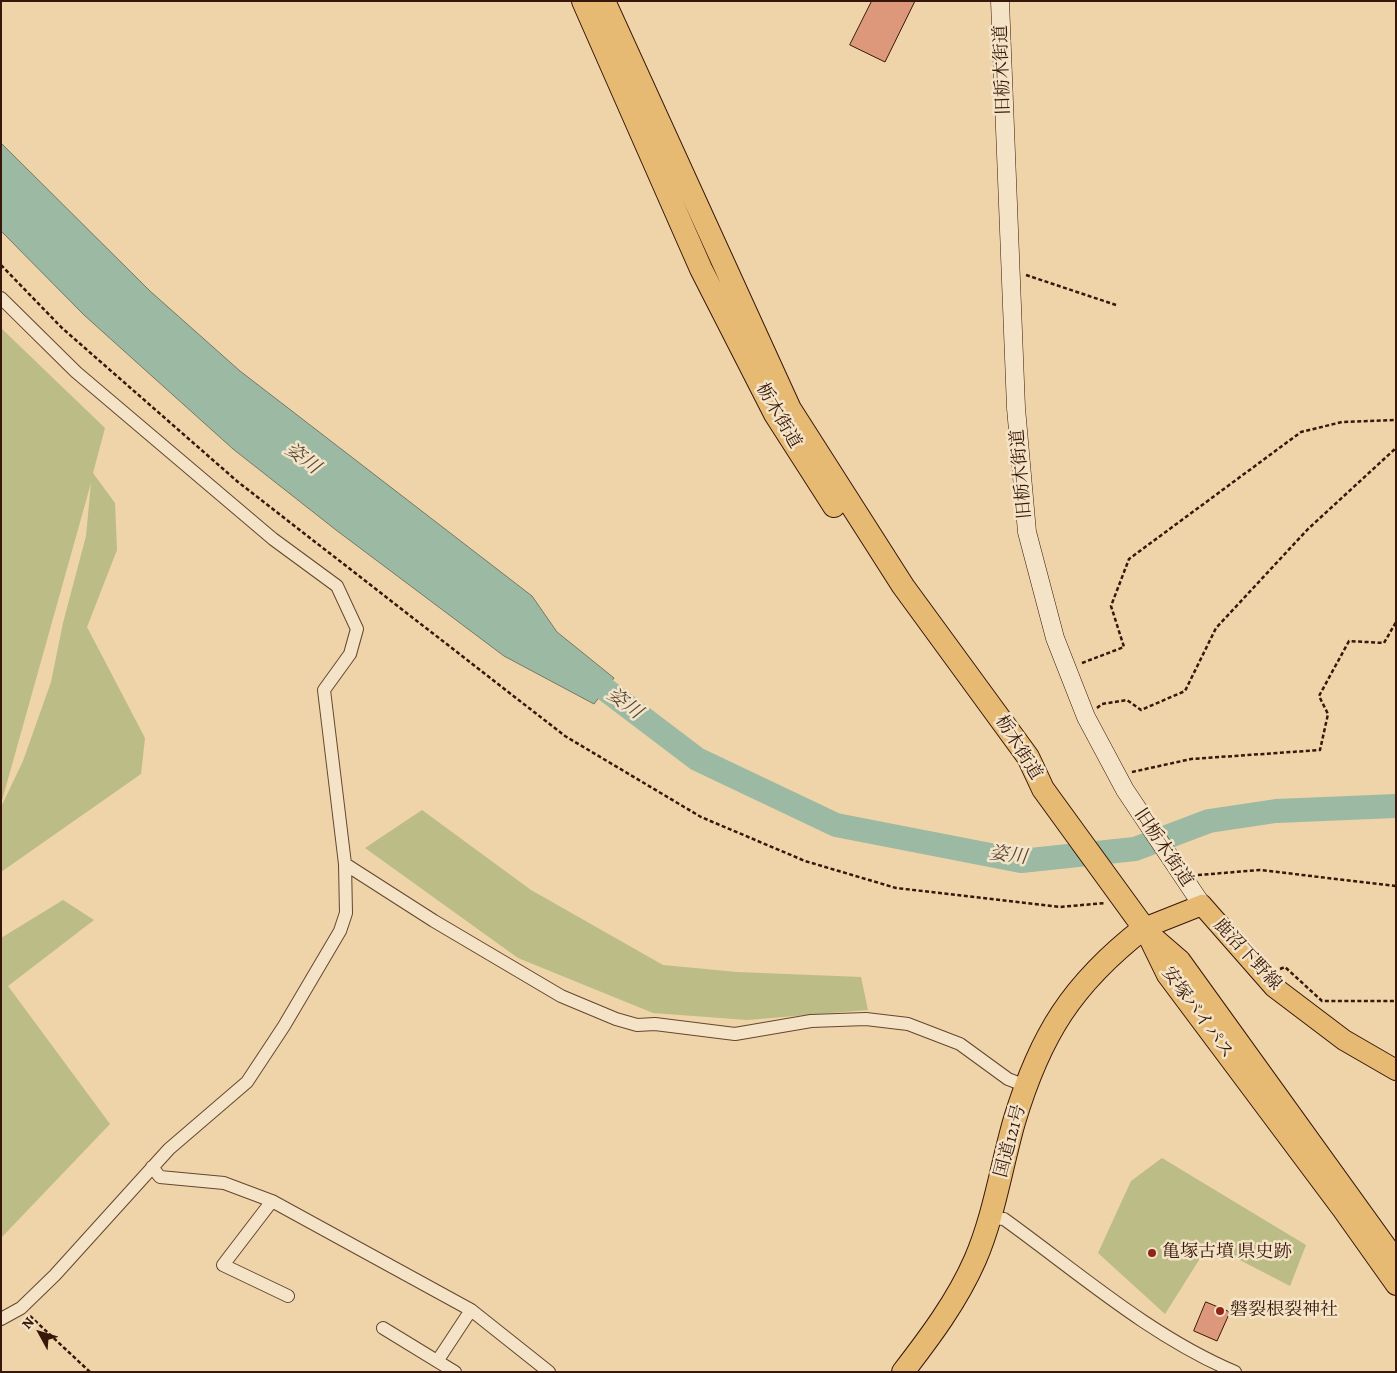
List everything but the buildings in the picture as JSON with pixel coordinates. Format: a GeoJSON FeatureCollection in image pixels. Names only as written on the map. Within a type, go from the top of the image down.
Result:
{"type":"FeatureCollection","features":[{"type":"Feature","properties":{"kind":"highway","name":"栃木街道"},"geometry":{"type":"LineString","coordinates":[[583,1],[701,269],[775,414],[877,573],[1014,762],[1043,789],[1144,928]]}},
{"type":"Feature","properties":{"kind":"highway","name":"栃木街道"},"geometry":{"type":"LineString","coordinates":[[604,1],[790,409],[903,586],[1028,757],[1043,789]]}},
{"type":"Feature","properties":{"kind":"highway","name":"国道121号"},"geometry":{"type":"LineString","coordinates":[[903,1372],[951,1304],[974,1262],[990,1218],[1014,1122],[1026,1086],[1047,1035],[1089,977],[1119,948],[1144,928]]}},
{"type":"Feature","properties":{"kind":"main road","name":"鹿沼下野線"},"geometry":{"type":"LineString","coordinates":[[1144,928],[1202,905],[1274,987],[1344,1040],[1396,1070]]}},
{"type":"Feature","properties":{"kind":"main road","name":"安塚バイパス"},"geometry":{"type":"LineString","coordinates":[[1144,928],[1180,960],[1396,1260]]}},
{"type":"Feature","properties":{"kind":"main road","name":"安塚バイパス"},"geometry":{"type":"LineString","coordinates":[[1144,928],[1167,975],[1342,1209],[1396,1285]]}},
{"type":"Feature","properties":{"kind":"street","name":"旧栃木街道"},"geometry":{"type":"LineString","coordinates":[[1000,1],[1016,408],[1027,532],[1042,595],[1066,669],[1086,717],[1121,783],[1178,872],[1202,905]]}},
{"type":"Feature","properties":{"kind":"street"},"geometry":{"type":"LineString","coordinates":[[1,298],[76,372],[273,539],[337,586],[357,629],[350,654],[324,690],[345,864],[346,913],[340,931],[284,1026],[246,1082],[169,1149],[55,1275],[21,1308],[1,1319]]}},
{"type":"Feature","properties":{"kind":"street"},"geometry":{"type":"LineString","coordinates":[[345,864],[434,921],[561,996],[616,1019],[637,1025],[655,1024],[734,1034],[811,1021],[866,1019],[908,1024],[960,1044],[1008,1079],[1026,1086]]}},
{"type":"Feature","properties":{"kind":"street"},"geometry":{"type":"LineString","coordinates":[[152,1167],[160,1177],[224,1183],[272,1201],[471,1310],[549,1372]]}},
{"type":"Feature","properties":{"kind":"street"},"geometry":{"type":"LineString","coordinates":[[272,1201],[223,1265],[288,1296]]}},
{"type":"Feature","properties":{"kind":"street"},"geometry":{"type":"LineString","coordinates":[[990,1218],[1004,1219],[1142,1321],[1192,1348],[1200,1356],[1236,1372]]}},
{"type":"Feature","properties":{"kind":"street"},"geometry":{"type":"LineString","coordinates":[[438,1360],[471,1310]]}},
{"type":"Feature","properties":{"kind":"street"},"geometry":{"type":"LineString","coordinates":[[383,1328],[455,1372]]}},
{"type":"Feature","properties":{"kind":"path"},"geometry":{"type":"LineString","coordinates":[[1,265],[62,328],[238,482],[564,736],[701,817],[805,861],[896,888],[1060,907],[1122,896]]}},
{"type":"Feature","properties":{"kind":"path"},"geometry":{"type":"LineString","coordinates":[[1011,270],[1116,305]]}},
{"type":"Feature","properties":{"kind":"path"},"geometry":{"type":"LineString","coordinates":[[1066,669],[1124,647],[1111,606],[1129,559],[1301,432],[1342,422],[1396,420]]}},
{"type":"Feature","properties":{"kind":"path"},"geometry":{"type":"LineString","coordinates":[[1086,717],[1102,704],[1127,700],[1141,710],[1184,691],[1216,628],[1308,529],[1396,448]]}},
{"type":"Feature","properties":{"kind":"path"},"geometry":{"type":"LineString","coordinates":[[1121,783],[1191,759],[1320,750],[1328,714],[1319,696],[1349,641],[1384,643],[1396,622]]}},
{"type":"Feature","properties":{"kind":"path"},"geometry":{"type":"LineString","coordinates":[[1178,872],[1260,870],[1396,886]]}},
{"type":"Feature","properties":{"kind":"path"},"geometry":{"type":"LineString","coordinates":[[1265,976],[1285,967],[1322,1001],[1396,1001]]}},
{"type":"Feature","properties":{"kind":"path"},"geometry":{"type":"LineString","coordinates":[[21,1308],[90,1372]]}},
{"type":"Feature","properties":{"kind":"green space"},"geometry":{"type":"Polygon","coordinates":[[[1,328],[105,428],[93,473],[115,503],[117,550],[87,627],[145,738],[141,774],[1,872],[1,807],[23,761],[51,682],[63,623],[86,536],[91,483],[1,804],[1,328]]]}},
{"type":"Feature","properties":{"kind":"green space"},"geometry":{"type":"Polygon","coordinates":[[[422,810],[531,890],[663,965],[737,972],[861,977],[868,1010],[747,1020],[653,1013],[518,958],[365,848],[422,810]]]}},
{"type":"Feature","properties":{"kind":"green space"},"geometry":{"type":"Polygon","coordinates":[[[63,900],[94,920],[8,986],[110,1124],[1,1238],[1,938],[63,900]]]}},
{"type":"Feature","properties":{"kind":"green space"},"geometry":{"type":"Polygon","coordinates":[[[1162,1158],[1306,1245],[1290,1286],[1209,1244],[1165,1314],[1098,1253],[1131,1181],[1162,1158]]]}},
{"type":"Feature","properties":{"kind":"water"},"geometry":{"type":"Polygon","coordinates":[[[1,143],[150,291],[240,371],[532,596],[557,632],[614,678],[594,704],[504,656],[336,530],[233,449],[84,315],[1,231],[1,143]]]}},
{"type":"Feature","properties":{"kind":"waterway","name":"姿川"},"geometry":{"type":"LineString","coordinates":[[581,671],[697,759],[836,825],[1021,861],[1135,849],[1209,821],[1276,811],[1396,806]]}},
{"type":"Feature","properties":{"kind":"place","name":"亀塚古墳 県史跡"},"geometry":{"type":"Point","coordinates":[1152,1253]}},
{"type":"Feature","properties":{"kind":"place","name":"磐裂根裂神社"},"geometry":{"type":"Point","coordinates":[1220,1311]}}]}
